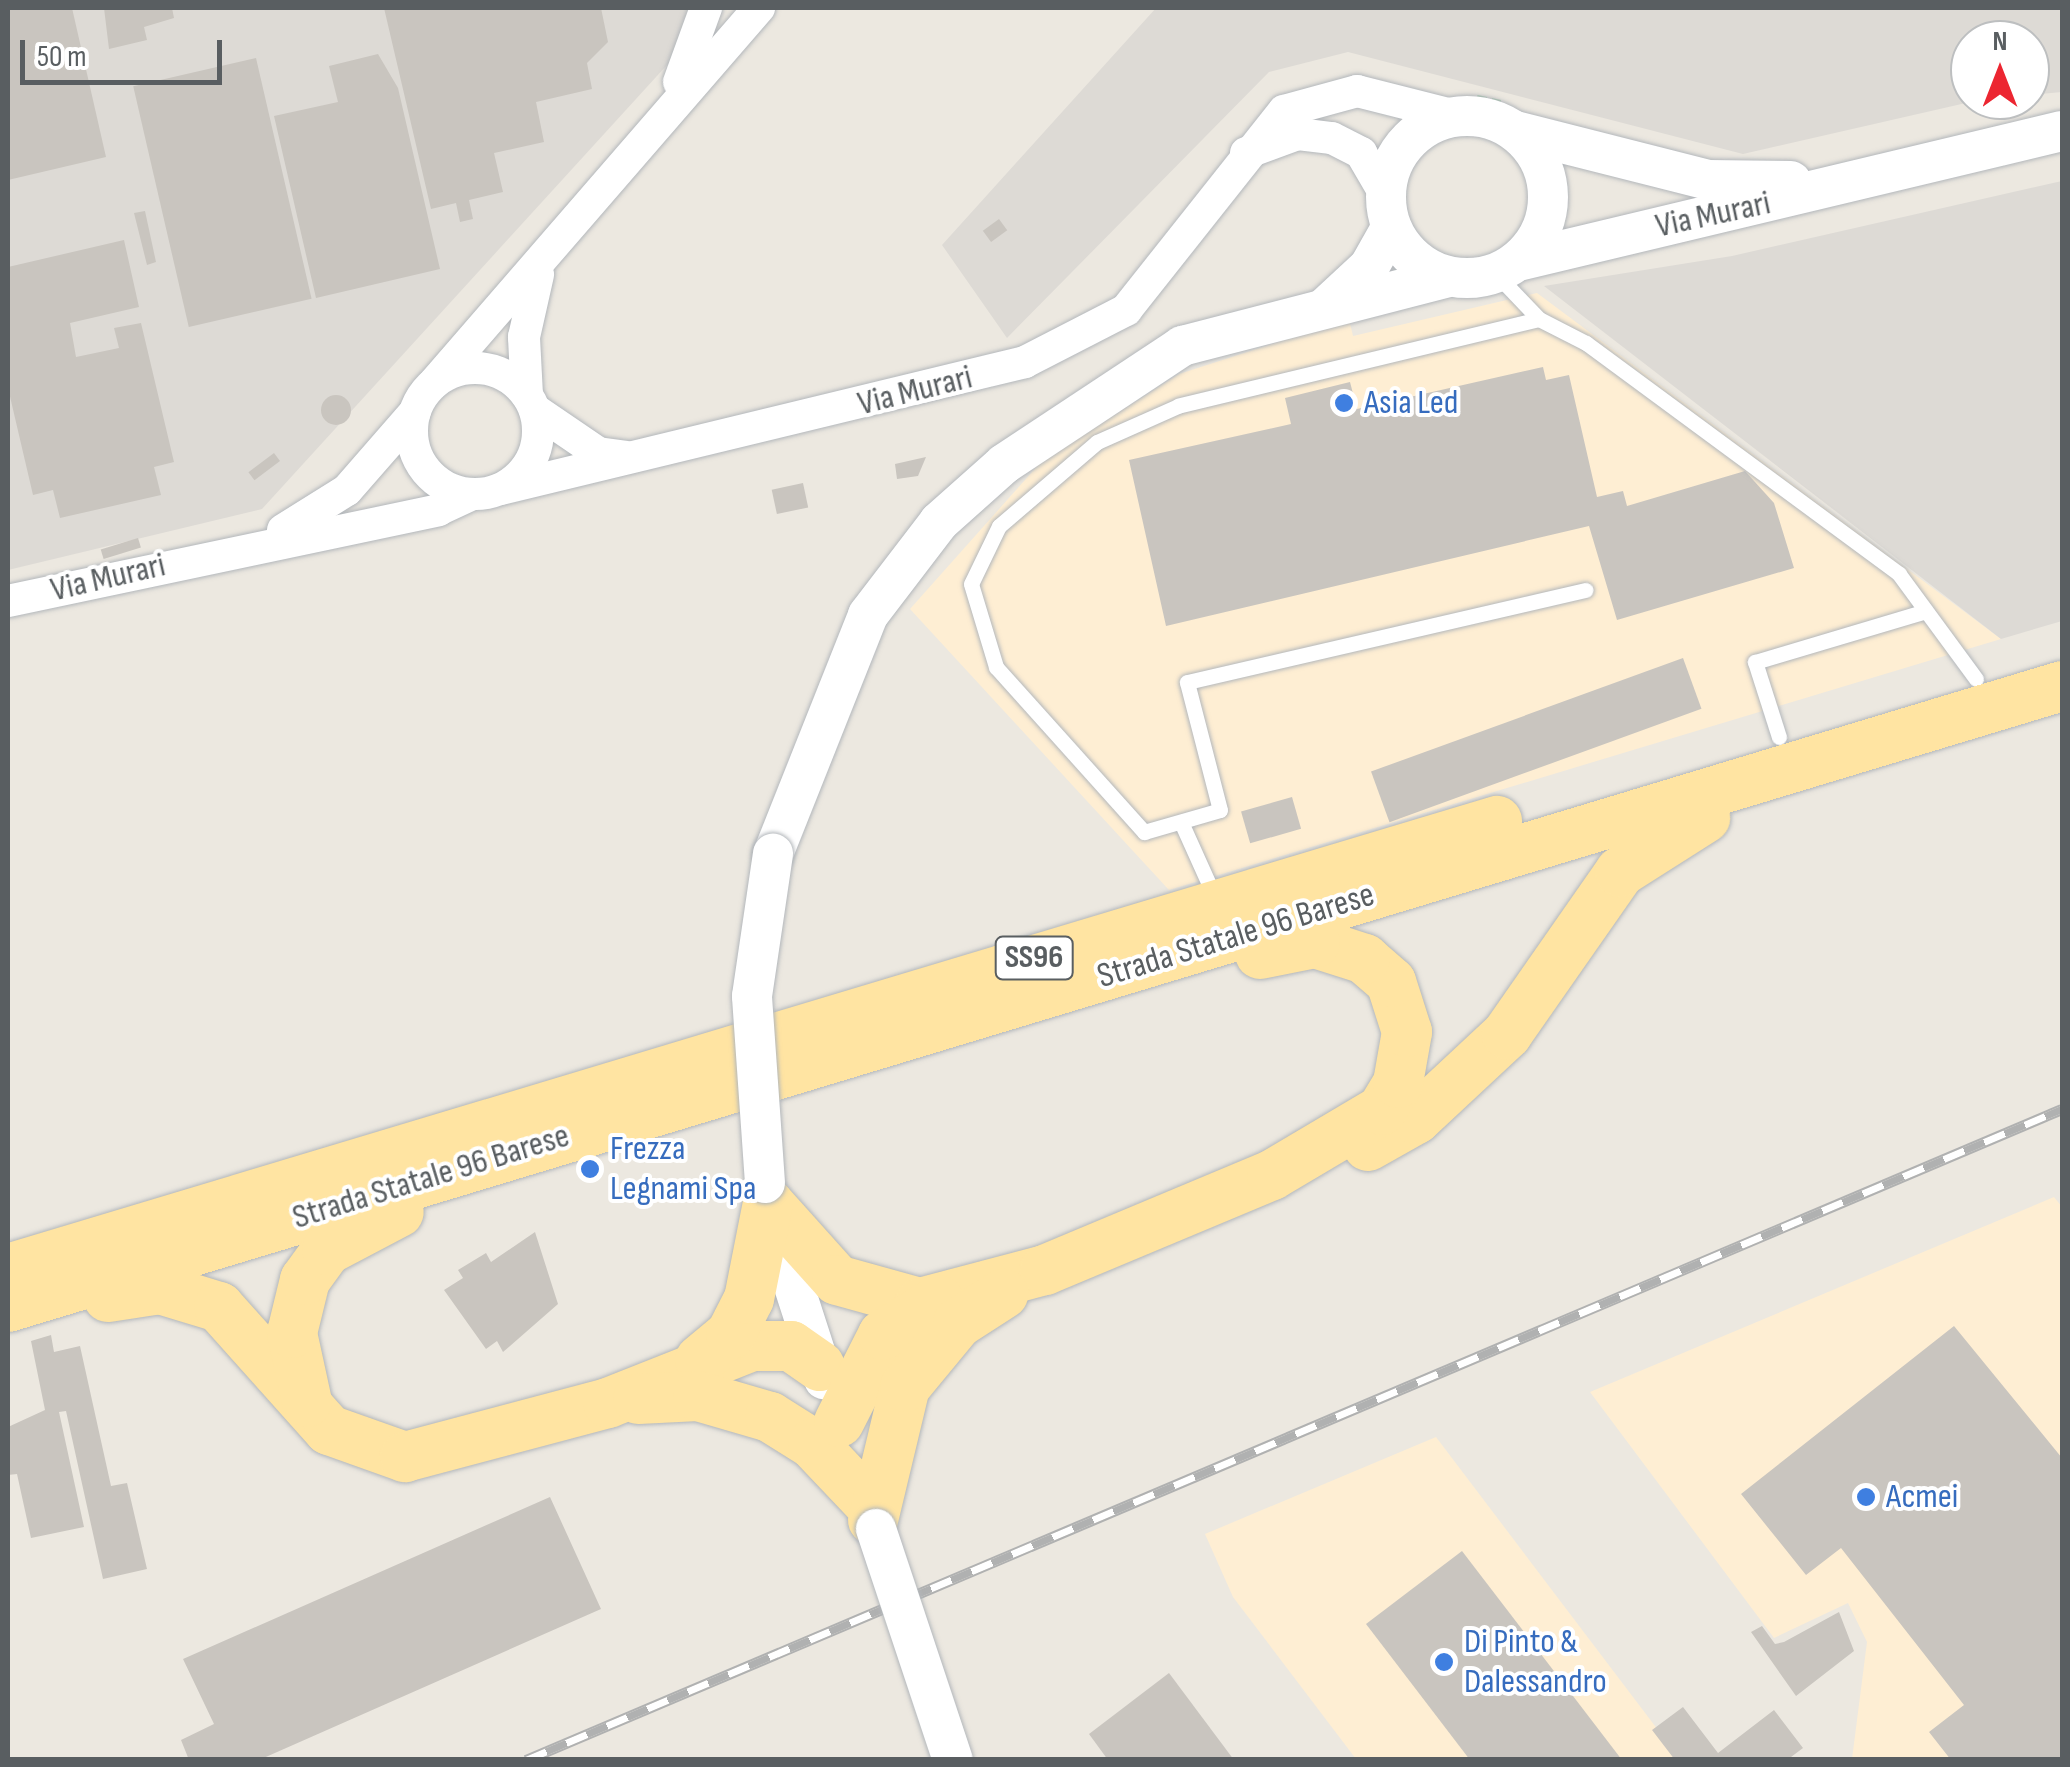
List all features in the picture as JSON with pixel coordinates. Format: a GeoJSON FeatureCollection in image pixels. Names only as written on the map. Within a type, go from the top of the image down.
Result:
{"type":"FeatureCollection","features":[{"type":"Feature","properties":{"kind":"main road","name":"Strada Statale 96 Barese"},"geometry":{"type":"LineString","coordinates":[[8,1269],[2062,654]]}},
{"type":"Feature","properties":{"kind":"main road","name":"Strada Statale 96 Barese"},"geometry":{"type":"LineString","coordinates":[[8,1307],[2062,686]]}},
{"type":"Feature","properties":{"kind":"main road"},"geometry":{"type":"LineString","coordinates":[[766,1193],[837,1280],[889,1300],[939,1300],[1045,1270],[1272,1175],[1380,1140],[1440,1099],[1507,1034],[1608,886],[1654,842],[1882,764],[1936,724]]}},
{"type":"Feature","properties":{"kind":"main road"},"geometry":{"type":"LineString","coordinates":[[987,1012],[1126,994],[1299,943],[1365,959],[1391,982],[1404,1015],[1398,1084],[1367,1124],[1272,1175]]}},
{"type":"Feature","properties":{"kind":"main road"},"geometry":{"type":"LineString","coordinates":[[308,1407],[294,1315],[327,1250],[414,1206],[555,1163],[712,1092]]}},
{"type":"Feature","properties":{"kind":"main road"},"geometry":{"type":"LineString","coordinates":[[700,1360],[731,1334],[750,1300],[766,1193]]}},
{"type":"Feature","properties":{"kind":"main road"},"geometry":{"type":"LineString","coordinates":[[872,1517],[888,1431],[919,1365],[958,1323],[1045,1270]]}},
{"type":"Feature","properties":{"kind":"main road"},"geometry":{"type":"LineString","coordinates":[[8,1326],[143,1289],[200,1298],[247,1330],[308,1407],[341,1439],[404,1457],[608,1403],[700,1360],[772,1344],[820,1366]]}},
{"type":"Feature","properties":{"kind":"main road"},"geometry":{"type":"LineString","coordinates":[[838,1422],[884,1334],[939,1300]]}},
{"type":"Feature","properties":{"kind":"main road"},"geometry":{"type":"LineString","coordinates":[[608,1403],[698,1396],[747,1406],[813,1444],[872,1517]]}},
{"type":"Feature","properties":{"kind":"street"},"geometry":{"type":"LineString","coordinates":[[652,130],[697,48],[706,8]]}},
{"type":"Feature","properties":{"kind":"street"},"geometry":{"type":"LineString","coordinates":[[540,266],[759,8]]}},
{"type":"Feature","properties":{"kind":"street","name":"Via Murari"},"geometry":{"type":"LineString","coordinates":[[8,601],[267,541],[438,510],[486,492],[940,387],[1025,362],[1126,310],[1168,267],[1246,154],[1284,111],[1334,93],[1386,94],[1512,118],[1708,180],[1850,178]]}},
{"type":"Feature","properties":{"kind":"street"},"geometry":{"type":"LineString","coordinates":[[1327,306],[1369,267],[1406,142],[1456,105]]}},
{"type":"Feature","properties":{"kind":"street"},"geometry":{"type":"LineString","coordinates":[[1507,267],[1535,243],[1549,196],[1533,149],[1512,118]]}},
{"type":"Feature","properties":{"kind":"street","name":"Via Murari"},"geometry":{"type":"LineString","coordinates":[[953,1760],[838,1422],[766,1193],[752,996],[773,854],[868,615],[939,522],[1035,441],[1182,346],[1327,306],[1507,267],[1850,178],[2062,131]]}},
{"type":"Feature","properties":{"kind":"street"},"geometry":{"type":"LineString","coordinates":[[1246,154],[1298,134],[1332,138],[1361,153],[1388,211],[1424,267],[1448,277]]}},
{"type":"Feature","properties":{"kind":"street","name":"Via Murari"},"geometry":{"type":"LineString","coordinates":[[267,541],[348,490],[415,412],[435,382],[540,266]]}},
{"type":"Feature","properties":{"kind":"street","name":"Via Murari"},"geometry":{"type":"LineString","coordinates":[[486,492],[534,454],[524,338],[540,266]]}},
{"type":"Feature","properties":{"kind":"street"},"geometry":{"type":"LineString","coordinates":[[435,382],[480,368],[598,452],[631,458]]}},
{"type":"Feature","properties":{"kind":"street"},"geometry":{"type":"LineString","coordinates":[[415,412],[425,470],[486,492]]}},
{"type":"Feature","properties":{"kind":"lane"},"geometry":{"type":"LineString","coordinates":[[1507,267],[1539,320],[1586,343],[1899,574],[1976,679]]}},
{"type":"Feature","properties":{"kind":"lane"},"geometry":{"type":"LineString","coordinates":[[1539,320],[1178,406],[1097,442],[998,526],[971,584],[996,667],[1144,832],[1220,810],[1188,682],[1586,590]]}},
{"type":"Feature","properties":{"kind":"lane"},"geometry":{"type":"LineString","coordinates":[[1779,738],[1755,662],[1926,611]]}},
{"type":"Feature","properties":{"kind":"lane"},"geometry":{"type":"LineString","coordinates":[[1181,822],[1217,904]]}},
{"type":"Feature","properties":{"kind":"path"},"geometry":{"type":"LineString","coordinates":[[1456,105],[1512,118]]}},
{"type":"Feature","properties":{"kind":"shaded area"},"geometry":{"type":"Polygon","coordinates":[[[8,8],[719,8],[262,509],[8,570],[8,8]]]}},
{"type":"Feature","properties":{"kind":"shaded area"},"geometry":{"type":"Polygon","coordinates":[[[1156,8],[2062,8],[2062,92],[2050,93],[2050,20],[1950,20],[1950,107],[1743,154],[1348,52],[1269,72],[1007,338],[942,245],[1156,8]]]}},
{"type":"Feature","properties":{"kind":"shaded area"},"geometry":{"type":"Polygon","coordinates":[[[2062,181],[2062,621],[2001,639],[1544,286],[1732,256],[2062,181]]]}},
{"type":"Feature","properties":{"kind":"shaded area"},"geometry":{"type":"Polygon","coordinates":[[[1537,293],[2001,639],[1169,890],[910,609],[1041,462],[1179,374],[1349,319],[1353,336],[1537,293]]]}},
{"type":"Feature","properties":{"kind":"shaded area","name":"Acmei"},"geometry":{"type":"Polygon","coordinates":[[[2054,1197],[2062,1207],[2062,1759],[1852,1759],[1867,1642],[1848,1603],[1774,1638],[1590,1392],[2054,1197]]]}},
{"type":"Feature","properties":{"kind":"shaded area","name":"Di Pinto & Dalessandro"},"geometry":{"type":"Polygon","coordinates":[[[1436,1437],[1680,1759],[1356,1759],[1233,1597],[1205,1534],[1436,1437]]]}},
{"type":"Feature","properties":{"kind":"building"},"geometry":{"type":"Polygon","coordinates":[[[8,8],[72,8],[106,157],[8,180],[8,8]]]}},
{"type":"Feature","properties":{"kind":"building"},"geometry":{"type":"Polygon","coordinates":[[[104,8],[172,8],[174,18],[144,27],[147,40],[109,49],[104,8]]]}},
{"type":"Feature","properties":{"kind":"building"},"geometry":{"type":"Polygon","coordinates":[[[384,8],[601,8],[608,42],[587,63],[592,89],[536,102],[544,142],[494,153],[503,192],[469,200],[473,219],[460,222],[456,203],[431,209],[384,8]]]}},
{"type":"Feature","properties":{"kind":"building"},"geometry":{"type":"Polygon","coordinates":[[[378,54],[398,88],[440,269],[316,298],[274,116],[338,102],[329,66],[378,54]]]}},
{"type":"Feature","properties":{"kind":"building"},"geometry":{"type":"Polygon","coordinates":[[[256,58],[312,299],[189,327],[133,86],[256,58]]]}},
{"type":"Feature","properties":{"kind":"building"},"geometry":{"type":"Polygon","coordinates":[[[145,211],[156,262],[147,265],[134,213],[145,211]]]}},
{"type":"Feature","properties":{"kind":"building"},"geometry":{"type":"Polygon","coordinates":[[[999,219],[1007,230],[991,242],[983,231],[999,219]]]}},
{"type":"Feature","properties":{"kind":"building"},"geometry":{"type":"Polygon","coordinates":[[[124,240],[139,307],[70,323],[76,357],[119,348],[114,328],[141,323],[174,462],[154,467],[161,495],[60,518],[53,490],[33,495],[8,388],[8,267],[124,240]]]}},
{"type":"Feature","properties":{"kind":"building"},"geometry":{"type":"Polygon","coordinates":[[[1543,367],[1546,380],[1569,375],[1597,497],[1623,491],[1627,506],[1745,471],[1774,503],[1794,568],[1617,620],[1589,526],[1166,626],[1129,460],[1291,424],[1285,398],[1350,382],[1357,409],[1543,367]]]}},
{"type":"Feature","properties":{"kind":"building"},"geometry":{"type":"Polygon","coordinates":[[[336,395],[347,399],[351,410],[347,421],[336,425],[325,421],[321,410],[325,399],[336,395]]]}},
{"type":"Feature","properties":{"kind":"building"},"geometry":{"type":"Polygon","coordinates":[[[274,453],[280,461],[254,480],[248,472],[274,453]]]}},
{"type":"Feature","properties":{"kind":"building"},"geometry":{"type":"Polygon","coordinates":[[[926,457],[918,476],[897,479],[895,464],[926,457]]]}},
{"type":"Feature","properties":{"kind":"building"},"geometry":{"type":"Polygon","coordinates":[[[803,483],[808,507],[777,514],[772,490],[803,483]]]}},
{"type":"Feature","properties":{"kind":"building"},"geometry":{"type":"Polygon","coordinates":[[[138,538],[141,548],[104,559],[101,549],[138,538]]]}},
{"type":"Feature","properties":{"kind":"building"},"geometry":{"type":"Polygon","coordinates":[[[1683,658],[1701,709],[1389,822],[1371,772],[1683,658]]]}},
{"type":"Feature","properties":{"kind":"building"},"geometry":{"type":"Polygon","coordinates":[[[1292,797],[1301,829],[1250,843],[1241,812],[1292,797]]]}},
{"type":"Feature","properties":{"kind":"building"},"geometry":{"type":"Polygon","coordinates":[[[535,1232],[558,1304],[503,1352],[497,1341],[486,1349],[444,1290],[463,1278],[458,1270],[486,1253],[491,1262],[535,1232]]]}},
{"type":"Feature","properties":{"kind":"building"},"geometry":{"type":"Polygon","coordinates":[[[1954,1326],[2062,1458],[2062,1760],[1951,1760],[1929,1732],[1964,1705],[1841,1548],[1806,1575],[1741,1494],[1954,1326]]]}},
{"type":"Feature","properties":{"kind":"building"},"geometry":{"type":"Polygon","coordinates":[[[51,1335],[54,1352],[80,1346],[111,1486],[127,1483],[147,1569],[103,1579],[66,1411],[59,1412],[84,1527],[31,1538],[17,1474],[8,1475],[8,1427],[45,1410],[31,1341],[51,1335]]]}},
{"type":"Feature","properties":{"kind":"building"},"geometry":{"type":"Polygon","coordinates":[[[550,1497],[601,1609],[259,1760],[189,1760],[181,1740],[214,1724],[183,1659],[550,1497]]]}},
{"type":"Feature","properties":{"kind":"building"},"geometry":{"type":"Polygon","coordinates":[[[1462,1551],[1622,1760],[1470,1760],[1366,1624],[1462,1551]]]}},
{"type":"Feature","properties":{"kind":"building"},"geometry":{"type":"Polygon","coordinates":[[[1839,1612],[1854,1651],[1796,1696],[1751,1632],[1762,1626],[1775,1644],[1784,1642],[1839,1612]]]}},
{"type":"Feature","properties":{"kind":"building"},"geometry":{"type":"Polygon","coordinates":[[[1169,1673],[1234,1760],[1108,1760],[1089,1734],[1169,1673]]]}},
{"type":"Feature","properties":{"kind":"building"},"geometry":{"type":"Polygon","coordinates":[[[1683,1707],[1718,1753],[1774,1710],[1803,1748],[1787,1760],[1675,1760],[1652,1730],[1683,1707]]]}},
{"type":"Feature","properties":{"kind":"railway"},"geometry":{"type":"LineString","coordinates":[[526,1760],[2062,1109]]}},
{"type":"Feature","properties":{"kind":"place","name":"Asia Led"},"geometry":{"type":"Point","coordinates":[1344,403]}},
{"type":"Feature","properties":{"kind":"place","name":"Frezza Legnami Spa"},"geometry":{"type":"Point","coordinates":[590,1169]}},
{"type":"Feature","properties":{"kind":"place","name":"Acmei"},"geometry":{"type":"Point","coordinates":[1866,1497]}},
{"type":"Feature","properties":{"kind":"place","name":"Di Pinto & Dalessandro"},"geometry":{"type":"Point","coordinates":[1444,1662]}}]}
